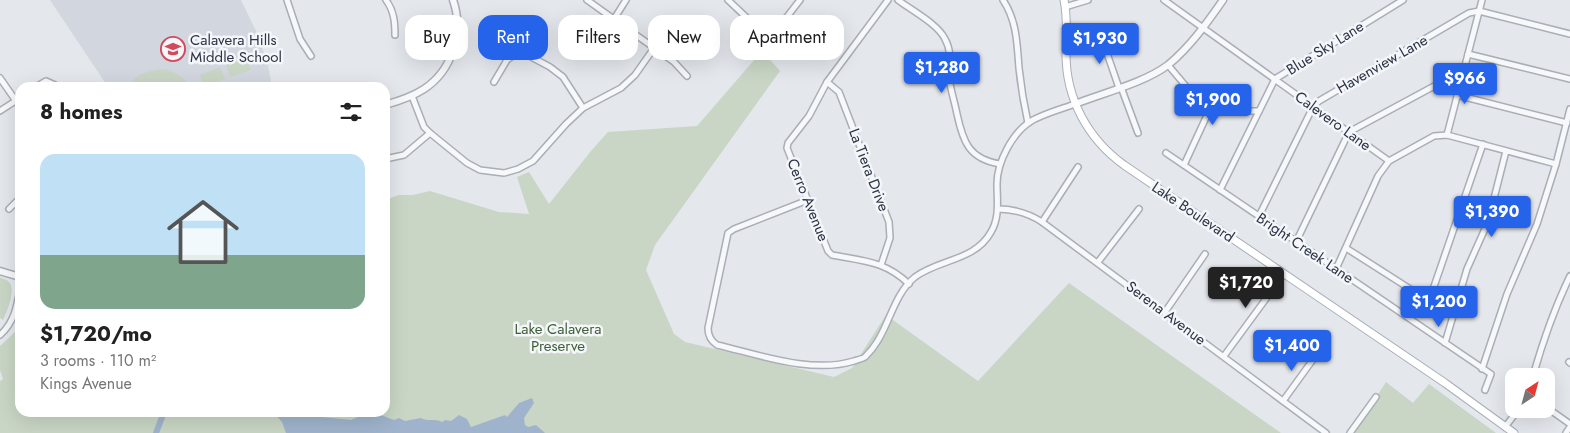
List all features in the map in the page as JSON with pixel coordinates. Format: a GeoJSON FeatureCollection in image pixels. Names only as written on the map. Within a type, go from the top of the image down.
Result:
{"type":"FeatureCollection","features":[{"type":"Feature","properties":{"kind":"main road","name":"Lake Boulevard"},"geometry":{"type":"LineString","coordinates":[[1065,4],[1069,87],[1075,104],[1094,137],[1114,158],[1445,383],[1514,433]]}},
{"type":"Feature","properties":{"kind":"street"},"geometry":{"type":"LineString","coordinates":[[288,0],[300,39],[311,56]]}},
{"type":"Feature","properties":{"kind":"street"},"geometry":{"type":"LineString","coordinates":[[386,0],[391,7],[395,22],[395,35]]}},
{"type":"Feature","properties":{"kind":"street"},"geometry":{"type":"LineString","coordinates":[[390,103],[412,96],[426,88],[442,72],[450,58],[458,30],[457,12],[453,0]]}},
{"type":"Feature","properties":{"kind":"street"},"geometry":{"type":"LineString","coordinates":[[587,0],[608,15]]}},
{"type":"Feature","properties":{"kind":"street"},"geometry":{"type":"LineString","coordinates":[[617,15],[626,0]]}},
{"type":"Feature","properties":{"kind":"street"},"geometry":{"type":"LineString","coordinates":[[728,0],[768,36],[772,36],[800,0]]}},
{"type":"Feature","properties":{"kind":"street","name":"Cerro Avenue"},"geometry":{"type":"LineString","coordinates":[[888,0],[827,82],[809,116],[788,143],[787,148],[828,251],[832,255],[882,265],[897,272],[909,284]]}},
{"type":"Feature","properties":{"kind":"street"},"geometry":{"type":"LineString","coordinates":[[898,0],[936,28],[945,38],[950,53],[950,84],[962,137],[974,154],[990,162],[1000,164]]}},
{"type":"Feature","properties":{"kind":"street"},"geometry":{"type":"LineString","coordinates":[[1003,0],[1014,24],[1028,123]]}},
{"type":"Feature","properties":{"kind":"street"},"geometry":{"type":"LineString","coordinates":[[1065,4],[1088,0]]}},
{"type":"Feature","properties":{"kind":"street","name":"Calevero Lane"},"geometry":{"type":"LineString","coordinates":[[1164,0],[1389,161]]}},
{"type":"Feature","properties":{"kind":"street"},"geometry":{"type":"LineString","coordinates":[[808,200],[728,233],[708,328],[708,335],[712,342],[717,345],[805,365],[841,365],[864,357],[877,342],[900,297],[914,278],[969,253],[980,246],[991,233],[998,209],[997,181],[1000,164],[1012,142],[1028,123],[1145,78],[1168,65],[1203,28],[1224,0]]}},
{"type":"Feature","properties":{"kind":"street","name":"Blue Sky Lane"},"geometry":{"type":"LineString","coordinates":[[1220,190],[1275,79],[1403,0]]}},
{"type":"Feature","properties":{"kind":"street"},"geometry":{"type":"LineString","coordinates":[[1447,135],[1482,0]]}},
{"type":"Feature","properties":{"kind":"street"},"geometry":{"type":"LineString","coordinates":[[1479,11],[1570,34]]}},
{"type":"Feature","properties":{"kind":"street","name":"Havenview Lane"},"geometry":{"type":"LineString","coordinates":[[1259,216],[1313,107],[1319,101],[1469,13],[1479,11]]}},
{"type":"Feature","properties":{"kind":"street"},"geometry":{"type":"LineString","coordinates":[[1101,36],[1138,133]]}},
{"type":"Feature","properties":{"kind":"street"},"geometry":{"type":"LineString","coordinates":[[494,82],[507,60],[520,51],[550,67],[563,77],[583,108]]}},
{"type":"Feature","properties":{"kind":"street"},"geometry":{"type":"LineString","coordinates":[[1468,54],[1570,79]]}},
{"type":"Feature","properties":{"kind":"street"},"geometry":{"type":"LineString","coordinates":[[412,96],[424,127],[430,134],[480,170],[504,172],[518,169],[533,161],[583,108],[621,88],[635,75],[648,57]]}},
{"type":"Feature","properties":{"kind":"street"},"geometry":{"type":"LineString","coordinates":[[671,60],[687,76]]}},
{"type":"Feature","properties":{"kind":"street"},"geometry":{"type":"LineString","coordinates":[[1168,65],[1196,97]]}},
{"type":"Feature","properties":{"kind":"street"},"geometry":{"type":"LineString","coordinates":[[1296,242],[1349,132],[1464,70]]}},
{"type":"Feature","properties":{"kind":"street"},"geometry":{"type":"LineString","coordinates":[[0,78],[15,96]]}},
{"type":"Feature","properties":{"kind":"street","name":"La Tiera Drive"},"geometry":{"type":"LineString","coordinates":[[827,82],[839,92],[889,222],[890,238],[882,265]]}},
{"type":"Feature","properties":{"kind":"street"},"geometry":{"type":"LineString","coordinates":[[1457,95],[1567,123]]}},
{"type":"Feature","properties":{"kind":"street"},"geometry":{"type":"LineString","coordinates":[[0,112],[15,101]]}},
{"type":"Feature","properties":{"kind":"street"},"geometry":{"type":"LineString","coordinates":[[1485,390],[1490,374],[1482,369],[1506,294],[1536,224],[1556,164],[1570,109]]}},
{"type":"Feature","properties":{"kind":"street"},"geometry":{"type":"LineString","coordinates":[[1184,165],[1209,111],[1259,111]]}},
{"type":"Feature","properties":{"kind":"street"},"geometry":{"type":"LineString","coordinates":[[390,158],[404,155],[430,134]]}},
{"type":"Feature","properties":{"kind":"street"},"geometry":{"type":"LineString","coordinates":[[1336,269],[1378,176],[1389,161],[1434,136],[1447,135],[1556,164]]}},
{"type":"Feature","properties":{"kind":"street"},"geometry":{"type":"LineString","coordinates":[[1346,248],[1429,301],[1483,144]]}},
{"type":"Feature","properties":{"kind":"street"},"geometry":{"type":"LineString","coordinates":[[1445,343],[1467,269],[1488,222],[1506,151]]}},
{"type":"Feature","properties":{"kind":"street","name":"Bright Creek Lane"},"geometry":{"type":"LineString","coordinates":[[1166,153],[1482,369]]}},
{"type":"Feature","properties":{"kind":"street"},"geometry":{"type":"LineString","coordinates":[[1042,222],[1078,167]]}},
{"type":"Feature","properties":{"kind":"street"},"geometry":{"type":"LineString","coordinates":[[9,209],[15,203]]}},
{"type":"Feature","properties":{"kind":"street","name":"Serena Avenue"},"geometry":{"type":"LineString","coordinates":[[998,209],[1023,212],[1042,222],[1326,433]]}},
{"type":"Feature","properties":{"kind":"street"},"geometry":{"type":"LineString","coordinates":[[1098,262],[1140,209]]}},
{"type":"Feature","properties":{"kind":"street"},"geometry":{"type":"LineString","coordinates":[[1165,312],[1205,254]]}},
{"type":"Feature","properties":{"kind":"street"},"geometry":{"type":"LineString","coordinates":[[0,271],[15,276]]}},
{"type":"Feature","properties":{"kind":"street"},"geometry":{"type":"LineString","coordinates":[[1224,356],[1284,274]]}},
{"type":"Feature","properties":{"kind":"street"},"geometry":{"type":"LineString","coordinates":[[1535,368],[1547,328],[1570,276]]}},
{"type":"Feature","properties":{"kind":"street"},"geometry":{"type":"LineString","coordinates":[[0,335],[6,329],[15,311]]}},
{"type":"Feature","properties":{"kind":"street"},"geometry":{"type":"LineString","coordinates":[[1282,401],[1317,354]]}},
{"type":"Feature","properties":{"kind":"street"},"geometry":{"type":"LineString","coordinates":[[1350,433],[1376,397]]}},
{"type":"Feature","properties":{"kind":"street"},"geometry":{"type":"LineString","coordinates":[[1555,414],[1570,426],[1566,433]]}},
{"type":"Feature","properties":{"kind":"street"},"geometry":{"type":"LineString","coordinates":[[1505,427],[1512,418]]}},
{"type":"Feature","properties":{"kind":"shaded area","name":"Calavera Hills Middle School"},"geometry":{"type":"Polygon","coordinates":[[[50,0],[241,0],[257,33],[268,65],[271,82],[105,82],[50,0]]]}},
{"type":"Feature","properties":{"kind":"green space"},"geometry":{"type":"Polygon","coordinates":[[[246,58],[251,70],[230,77],[226,65],[246,58]]]}},
{"type":"Feature","properties":{"kind":"green space","name":"Lake Calavera Preserve"},"geometry":{"type":"Polygon","coordinates":[[[754,60],[770,60],[780,71],[655,245],[646,270],[674,334],[685,342],[834,377],[852,368],[886,315],[978,381],[1069,283],[1281,433],[0,433],[0,381],[3,379],[0,370],[0,346],[15,332],[15,417],[390,417],[390,198],[399,195],[413,195],[430,191],[499,212],[529,214],[517,177],[529,172],[549,204],[608,132],[697,126],[754,60]]]}},
{"type":"Feature","properties":{"kind":"green space"},"geometry":{"type":"Polygon","coordinates":[[[220,67],[225,79],[216,82],[203,82],[200,75],[220,67]]]}},
{"type":"Feature","properties":{"kind":"green space"},"geometry":{"type":"Polygon","coordinates":[[[164,69],[180,76],[187,82],[132,82],[153,70],[164,69]]]}},
{"type":"Feature","properties":{"kind":"green space"},"geometry":{"type":"Polygon","coordinates":[[[0,277],[11,284],[12,289],[7,312],[3,320],[0,318],[0,277]]]}},
{"type":"Feature","properties":{"kind":"green space"},"geometry":{"type":"Polygon","coordinates":[[[1386,382],[1413,403],[1429,384],[1496,433],[1353,433],[1386,382]]]}},
{"type":"Feature","properties":{"kind":"water"},"geometry":{"type":"Polygon","coordinates":[[[532,398],[534,403],[524,418],[525,425],[528,427],[536,425],[545,433],[286,433],[282,422],[278,417],[322,417],[351,420],[358,417],[386,417],[394,420],[399,418],[405,421],[421,418],[442,422],[445,420],[451,421],[459,415],[467,419],[471,427],[505,415],[507,417],[519,403],[532,398]]]}},
{"type":"Feature","properties":{"kind":"waterway"},"geometry":{"type":"LineString","coordinates":[[156,433],[162,417]]}},
{"type":"Feature","properties":{"kind":"place","name":"Calavera Hills Middle School"},"geometry":{"type":"Point","coordinates":[173,49]}}]}
